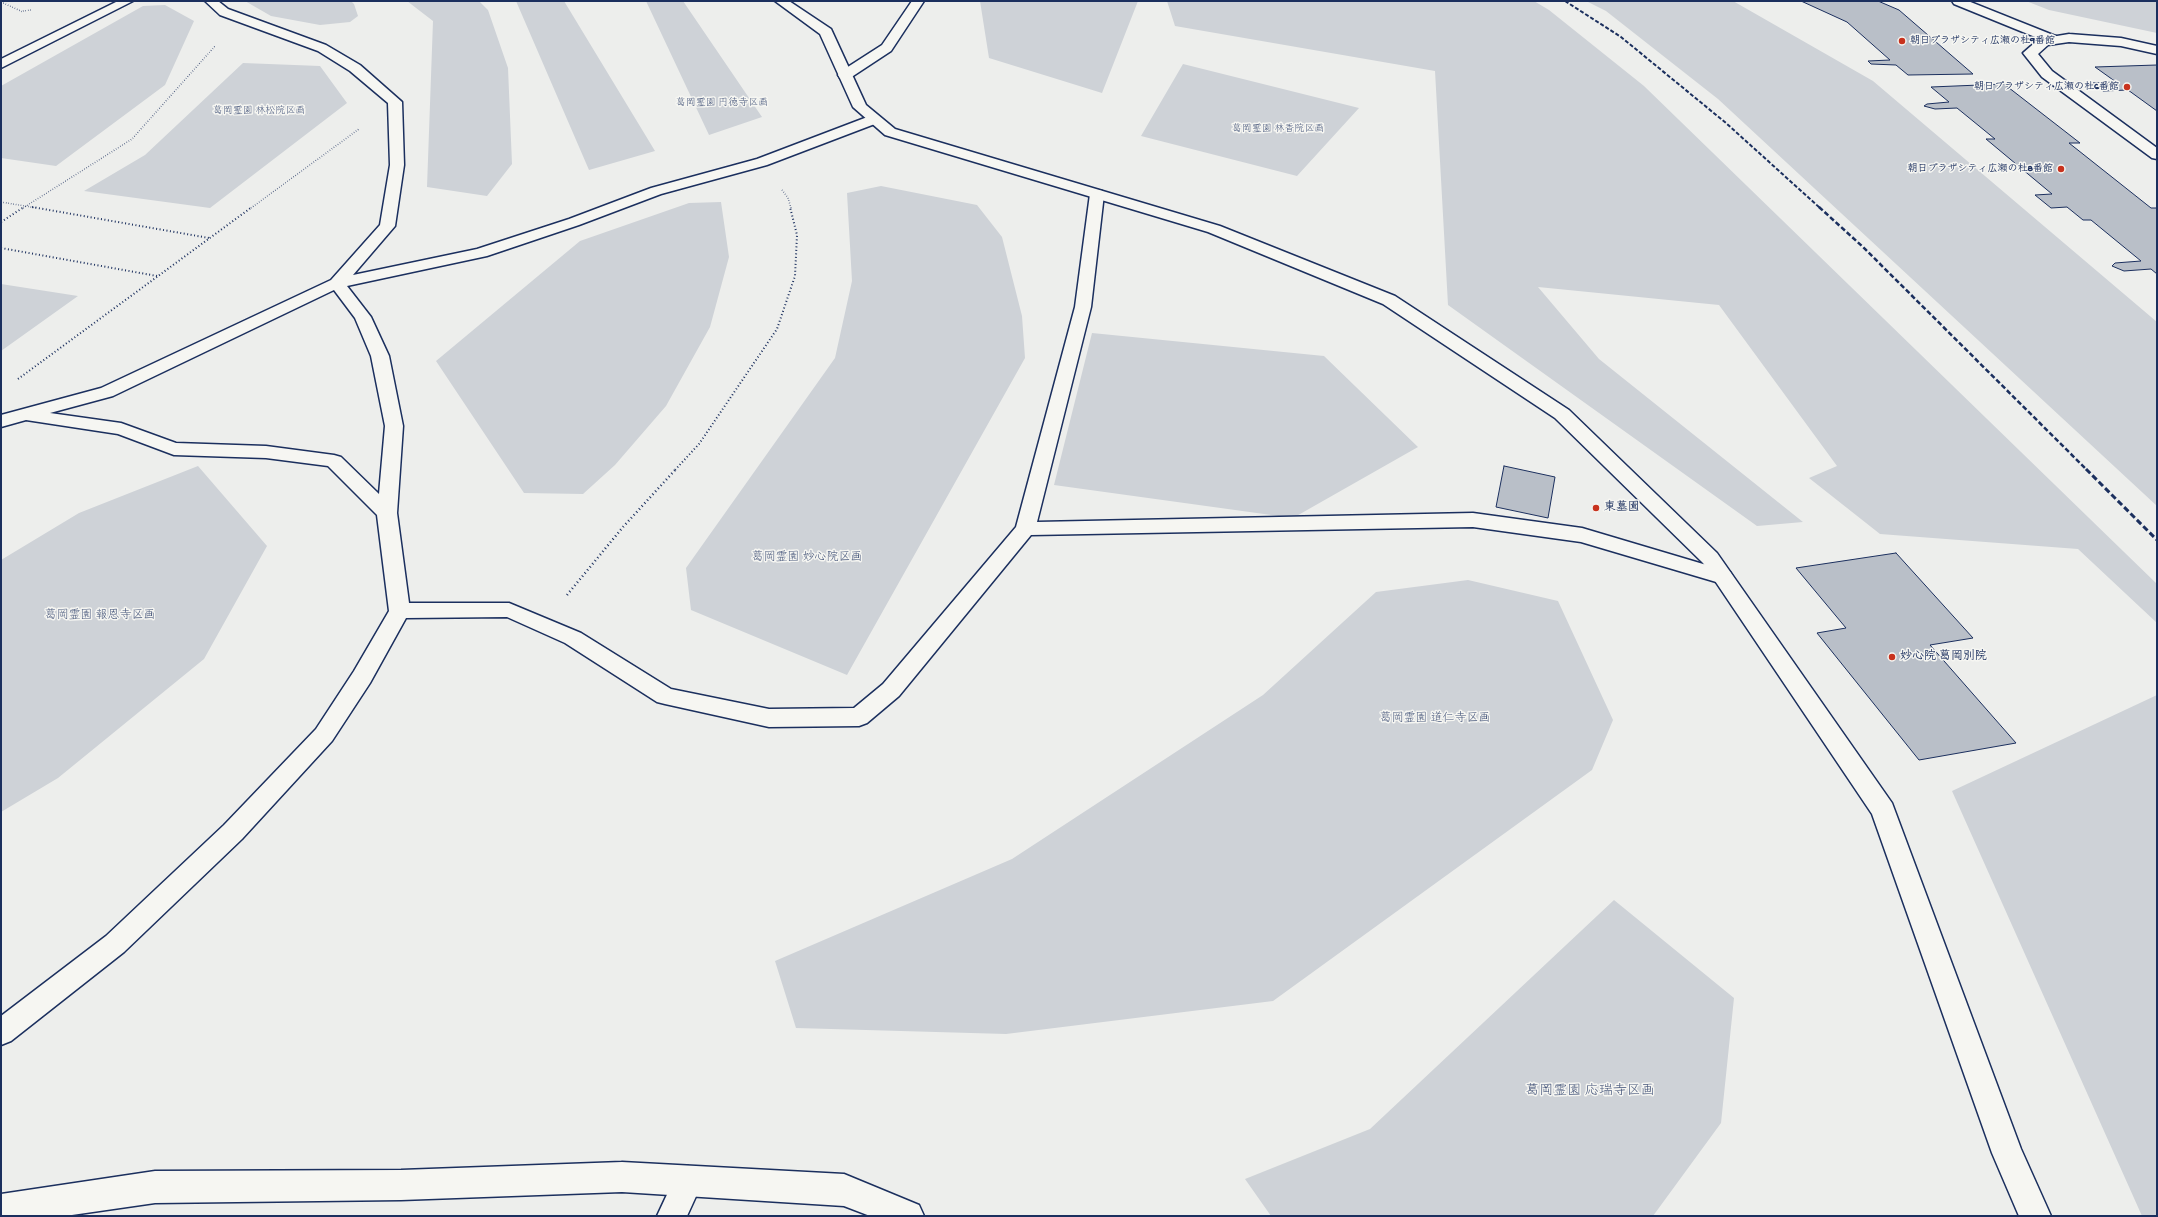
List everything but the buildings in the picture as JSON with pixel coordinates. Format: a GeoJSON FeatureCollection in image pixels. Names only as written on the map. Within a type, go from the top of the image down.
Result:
{"type":"FeatureCollection","features":[{"type":"Feature","properties":{"kind":"street"},"geometry":{"type":"LineString","coordinates":[[781,1],[826,32],[860,107],[890,132],[1214,229],[1389,300],[1562,414],[1710,558],[1883,810],[2007,1153],[2035,1216]]}},
{"type":"Feature","properties":{"kind":"street"},"geometry":{"type":"LineString","coordinates":[[2157,50],[2093,38],[2069,38],[2044,42],[2030,53],[2047,74],[2157,155]]}},
{"type":"Feature","properties":{"kind":"street"},"geometry":{"type":"LineString","coordinates":[[1,1210],[155,1187],[401,1185],[622,1177],[844,1190],[908,1216]]}},
{"type":"Feature","properties":{"kind":"lane"},"geometry":{"type":"LineString","coordinates":[[1,64],[127,1]]}},
{"type":"Feature","properties":{"kind":"lane"},"geometry":{"type":"LineString","coordinates":[[211,1],[224,12],[322,48],[355,68],[395,102],[398,165],[387,226],[337,283]]}},
{"type":"Feature","properties":{"kind":"lane"},"geometry":{"type":"LineString","coordinates":[[845,75],[887,48],[918,1]]}},
{"type":"Feature","properties":{"kind":"lane"},"geometry":{"type":"LineString","coordinates":[[1958,1],[2054,40]]}},
{"type":"Feature","properties":{"kind":"lane"},"geometry":{"type":"LineString","coordinates":[[1,421],[107,392],[337,283],[481,253],[574,222],[656,191],[762,162],[875,120]]}},
{"type":"Feature","properties":{"kind":"lane"},"geometry":{"type":"LineString","coordinates":[[400,612],[509,610],[573,638],[665,696],[769,718],[858,717],[891,690],[1024,529],[1083,307],[1097,194]]}},
{"type":"Feature","properties":{"kind":"lane"},"geometry":{"type":"LineString","coordinates":[[1,1032],[115,944],[233,832],[324,735],[362,677],[400,612],[387,513],[394,426],[380,356],[363,317],[337,283]]}},
{"type":"Feature","properties":{"kind":"lane"},"geometry":{"type":"LineString","coordinates":[[24,415],[121,429],[174,449],[266,452],[334,461],[387,513]]}},
{"type":"Feature","properties":{"kind":"lane"},"geometry":{"type":"LineString","coordinates":[[1024,529],[1473,520],[1582,535],[1723,577]]}},
{"type":"Feature","properties":{"kind":"lane"},"geometry":{"type":"LineString","coordinates":[[672,1216],[688,1181]]}},
{"type":"Feature","properties":{"kind":"path"},"geometry":{"type":"LineString","coordinates":[[1,222],[132,139],[174,94],[239,17]]}},
{"type":"Feature","properties":{"kind":"path"},"geometry":{"type":"LineString","coordinates":[[14,382],[395,102]]}},
{"type":"Feature","properties":{"kind":"path"},"geometry":{"type":"LineString","coordinates":[[543,625],[623,527],[699,444],[777,329],[796,276],[797,235],[788,198],[762,162]]}},
{"type":"Feature","properties":{"kind":"path"},"geometry":{"type":"LineString","coordinates":[[1,202],[209,238]]}},
{"type":"Feature","properties":{"kind":"path"},"geometry":{"type":"LineString","coordinates":[[1,248],[158,276]]}},
{"type":"Feature","properties":{"kind":"green space"},"geometry":{"type":"Polygon","coordinates":[[[245,1],[351,1],[354,4],[358,16],[350,22],[320,25],[271,16],[245,1]]]}},
{"type":"Feature","properties":{"kind":"green space"},"geometry":{"type":"Polygon","coordinates":[[[407,1],[479,1],[488,10],[508,68],[512,164],[487,196],[427,187],[433,21],[407,1]]]}},
{"type":"Feature","properties":{"kind":"green space"},"geometry":{"type":"Polygon","coordinates":[[[516,1],[564,1],[655,151],[589,170],[516,1]]]}},
{"type":"Feature","properties":{"kind":"green space","name":"葛岡霊園 円徳寺区画"},"geometry":{"type":"Polygon","coordinates":[[[646,1],[683,1],[762,117],[709,135],[646,1]]]}},
{"type":"Feature","properties":{"kind":"green space"},"geometry":{"type":"Polygon","coordinates":[[[980,1],[1138,1],[1102,93],[989,58],[980,1]]]}},
{"type":"Feature","properties":{"kind":"green space"},"geometry":{"type":"Polygon","coordinates":[[[1167,1],[1534,1],[1549,10],[1644,86],[2157,584],[2157,623],[2078,549],[1880,534],[1809,478],[1837,466],[1719,305],[1538,287],[1599,359],[1803,522],[1757,526],[1448,305],[1435,71],[1175,26],[1167,1]]]}},
{"type":"Feature","properties":{"kind":"green space"},"geometry":{"type":"Polygon","coordinates":[[[1586,1],[1733,1],[1873,81],[2157,322],[2157,506],[1718,99],[1606,11],[1586,1]]]}},
{"type":"Feature","properties":{"kind":"green space"},"geometry":{"type":"Polygon","coordinates":[[[2026,1],[2157,1],[2157,33],[2049,10],[2026,1]]]}},
{"type":"Feature","properties":{"kind":"green space"},"geometry":{"type":"Polygon","coordinates":[[[165,5],[194,21],[165,85],[56,166],[1,158],[1,86],[143,6],[165,5]]]}},
{"type":"Feature","properties":{"kind":"green space","name":"葛岡霊園 林松院区画"},"geometry":{"type":"Polygon","coordinates":[[[243,63],[320,66],[347,103],[210,208],[84,191],[145,155],[243,63]]]}},
{"type":"Feature","properties":{"kind":"green space","name":"葛岡霊園 林香院区画"},"geometry":{"type":"Polygon","coordinates":[[[1183,64],[1359,108],[1297,176],[1141,136],[1183,64]]]}},
{"type":"Feature","properties":{"kind":"green space","name":"葛岡霊園 妙心院区画"},"geometry":{"type":"Polygon","coordinates":[[[881,186],[977,205],[1002,237],[1022,316],[1025,358],[847,675],[691,610],[686,568],[835,358],[852,281],[847,193],[881,186]]]}},
{"type":"Feature","properties":{"kind":"green space"},"geometry":{"type":"Polygon","coordinates":[[[721,202],[729,257],[710,327],[666,406],[615,465],[583,494],[524,493],[436,361],[580,241],[689,203],[721,202]]]}},
{"type":"Feature","properties":{"kind":"green space"},"geometry":{"type":"Polygon","coordinates":[[[1,284],[78,296],[1,351],[1,284]]]}},
{"type":"Feature","properties":{"kind":"green space"},"geometry":{"type":"Polygon","coordinates":[[[1092,333],[1324,356],[1418,447],[1293,518],[1054,485],[1092,333]]]}},
{"type":"Feature","properties":{"kind":"green space","name":"葛岡霊園 報恩寺区画"},"geometry":{"type":"Polygon","coordinates":[[[198,466],[267,546],[204,659],[58,778],[1,812],[1,560],[79,513],[198,466]]]}},
{"type":"Feature","properties":{"kind":"green space","name":"葛岡霊園 道仁寺区画"},"geometry":{"type":"Polygon","coordinates":[[[1468,580],[1558,601],[1613,720],[1592,770],[1273,1001],[1006,1034],[796,1028],[775,961],[1012,859],[1263,695],[1376,592],[1468,580]]]}},
{"type":"Feature","properties":{"kind":"green space"},"geometry":{"type":"Polygon","coordinates":[[[2157,695],[2157,1216],[2142,1216],[1952,791],[2157,695]]]}},
{"type":"Feature","properties":{"kind":"green space","name":"葛岡霊園 応瑞寺区画"},"geometry":{"type":"Polygon","coordinates":[[[1614,900],[1734,998],[1721,1123],[1653,1216],[1271,1216],[1245,1179],[1370,1129],[1614,900]]]}},
{"type":"Feature","properties":{"kind":"railway"},"geometry":{"type":"LineString","coordinates":[[1565,1],[1621,37],[1726,123],[1820,208]]}},
{"type":"Feature","properties":{"kind":"railway"},"geometry":{"type":"LineString","coordinates":[[1819,207],[1863,247],[2087,470]]}},
{"type":"Feature","properties":{"kind":"railway"},"geometry":{"type":"LineString","coordinates":[[2087,470],[2157,540]]}},
{"type":"Feature","properties":{"kind":"place","name":"朝日プラザシティ広瀬の杜9番館"},"geometry":{"type":"Point","coordinates":[1902,41]}},
{"type":"Feature","properties":{"kind":"place","name":"朝日プラザシティ広瀬の杜6番館"},"geometry":{"type":"Point","coordinates":[2127,87]}},
{"type":"Feature","properties":{"kind":"place","name":"朝日プラザシティ広瀬の杜8番館"},"geometry":{"type":"Point","coordinates":[2061,169]}},
{"type":"Feature","properties":{"kind":"place","name":"東墓園"},"geometry":{"type":"Point","coordinates":[1596,508]}},
{"type":"Feature","properties":{"kind":"place","name":"妙心院 葛岡別院"},"geometry":{"type":"Point","coordinates":[1892,657]}}]}
